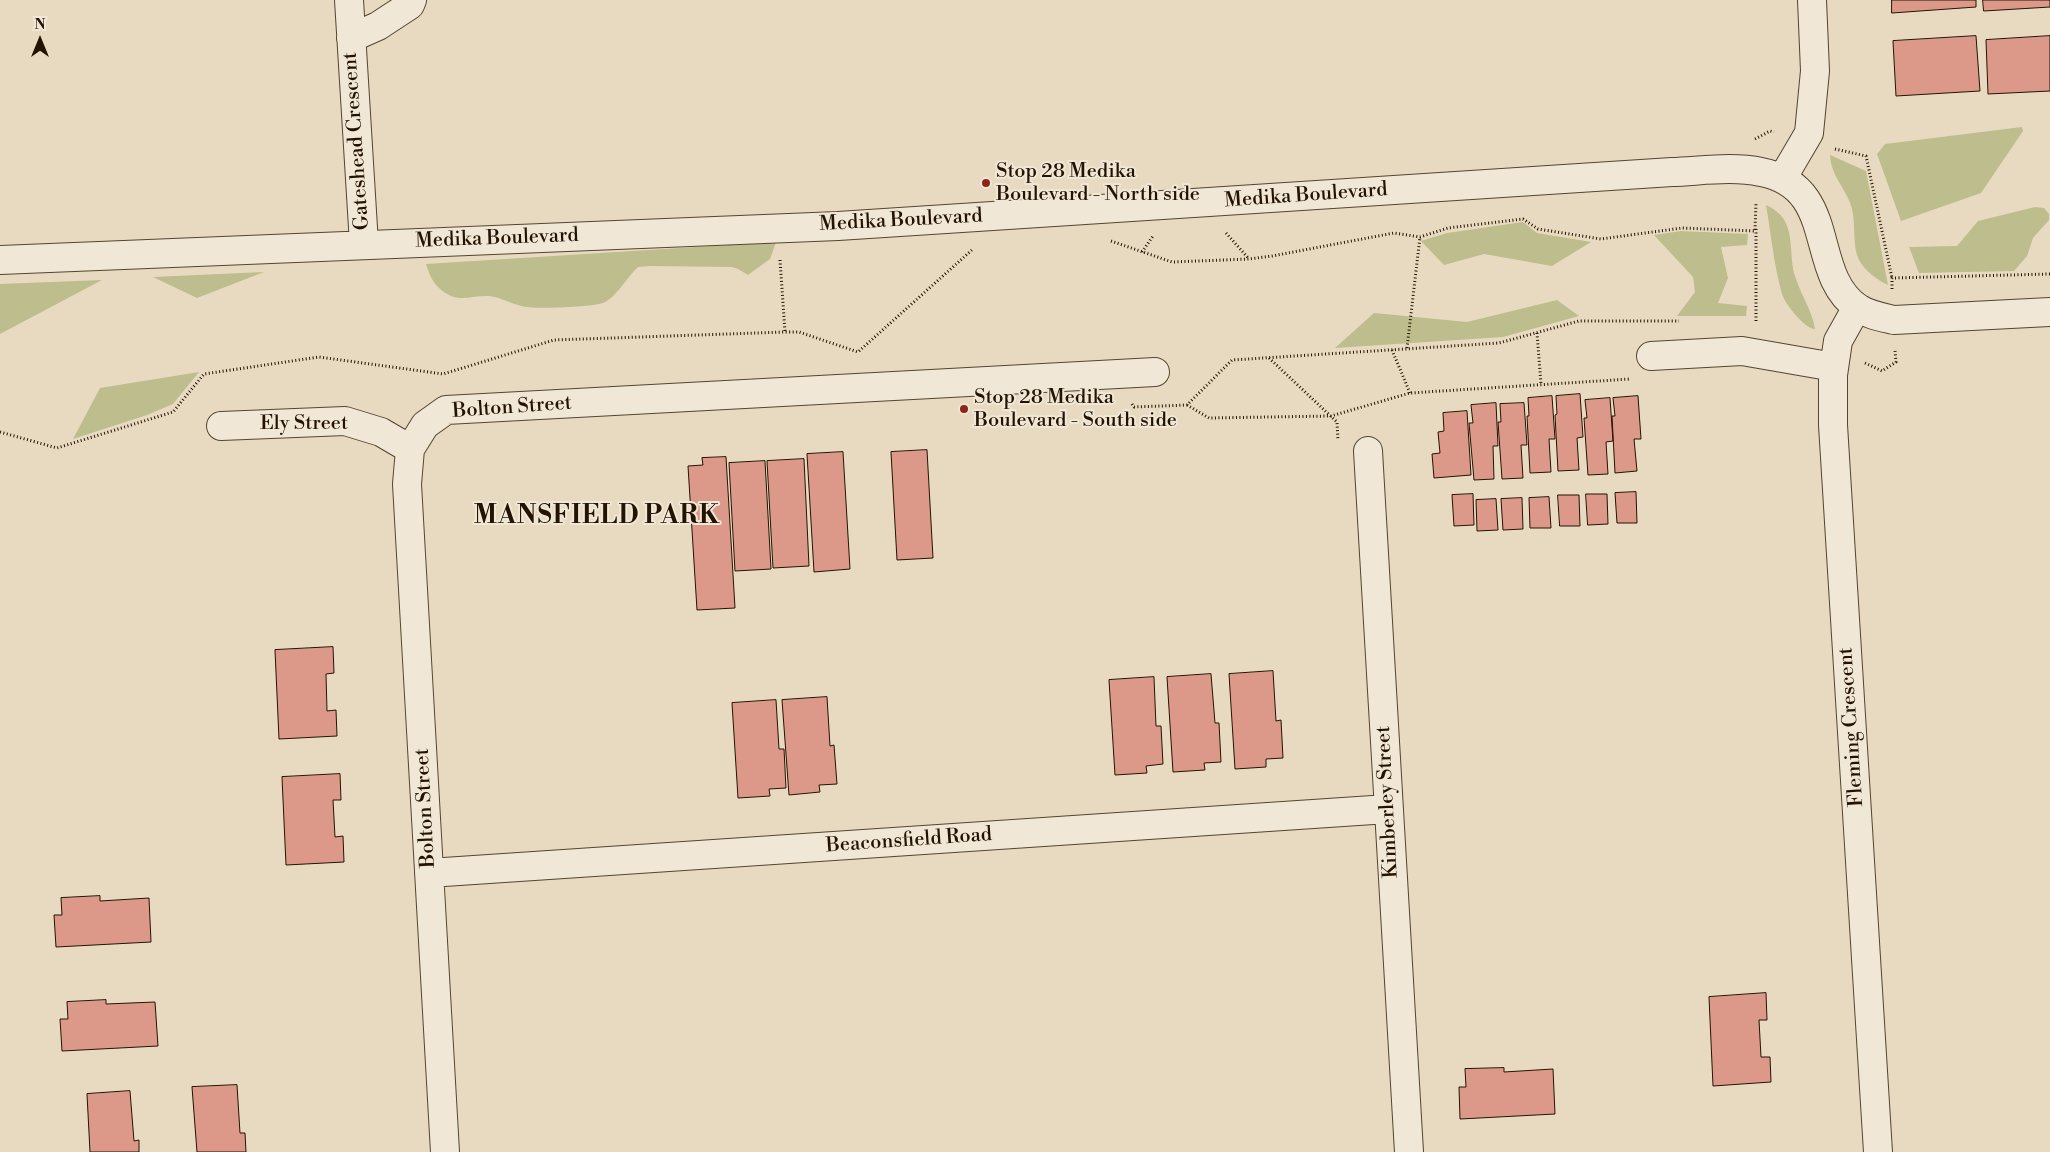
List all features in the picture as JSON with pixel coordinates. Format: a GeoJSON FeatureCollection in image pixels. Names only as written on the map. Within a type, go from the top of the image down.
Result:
{"type":"FeatureCollection","features":[{"type":"Feature","properties":{"kind":"street","name":"Gateshead Crescent"},"geometry":{"type":"LineString","coordinates":[[349,0],[364,244]]}},
{"type":"Feature","properties":{"kind":"street","name":"Gateshead Crescent"},"geometry":{"type":"LineString","coordinates":[[351,38],[378,26],[410,5],[412,0]]}},
{"type":"Feature","properties":{"kind":"street"},"geometry":{"type":"LineString","coordinates":[[1782,179],[1809,133],[1815,71],[1812,0]]}},
{"type":"Feature","properties":{"kind":"street","name":"Medika Boulevard"},"geometry":{"type":"LineString","coordinates":[[0,260],[838,226],[1672,172],[1757,171],[1782,179],[1795,188],[1811,207],[1819,224],[1831,275],[1849,300],[1870,314],[1894,320],[2050,312]]}},
{"type":"Feature","properties":{"kind":"street","name":"Fleming Crescent"},"geometry":{"type":"LineString","coordinates":[[1857,307],[1838,341],[1834,434],[1878,1152]]}},
{"type":"Feature","properties":{"kind":"street"},"geometry":{"type":"LineString","coordinates":[[1652,356],[1742,352],[1836,359]]}},
{"type":"Feature","properties":{"kind":"street","name":"Bolton Street"},"geometry":{"type":"LineString","coordinates":[[445,1152],[408,484],[410,449],[425,424],[446,410],[1155,372]]}},
{"type":"Feature","properties":{"kind":"street","name":"Ely Street"},"geometry":{"type":"LineString","coordinates":[[221,426],[344,421],[381,432],[410,449]]}},
{"type":"Feature","properties":{"kind":"street","name":"Kimberley Street"},"geometry":{"type":"LineString","coordinates":[[1368,451],[1410,1152]]}},
{"type":"Feature","properties":{"kind":"street","name":"Beaconsfield Road"},"geometry":{"type":"LineString","coordinates":[[429,873],[1388,809]]}},
{"type":"Feature","properties":{"kind":"path"},"geometry":{"type":"LineString","coordinates":[[1803,142],[1866,156],[1892,278]]}},
{"type":"Feature","properties":{"kind":"path"},"geometry":{"type":"LineString","coordinates":[[1104,239],[1172,262],[1249,259],[1394,233],[1420,237],[1448,228],[1523,219],[1538,229],[1601,239],[1682,228],[1748,231]]}},
{"type":"Feature","properties":{"kind":"path"},"geometry":{"type":"LineString","coordinates":[[1756,227],[1756,321]]}},
{"type":"Feature","properties":{"kind":"path"},"geometry":{"type":"LineString","coordinates":[[1407,349],[1420,237]]}},
{"type":"Feature","properties":{"kind":"path"},"geometry":{"type":"LineString","coordinates":[[0,432],[57,448],[174,412],[204,374],[319,357],[443,374],[554,340],[785,332],[799,332],[858,352],[974,249]]}},
{"type":"Feature","properties":{"kind":"path"},"geometry":{"type":"LineString","coordinates":[[780,256],[785,332]]}},
{"type":"Feature","properties":{"kind":"path"},"geometry":{"type":"LineString","coordinates":[[1920,277],[2050,274]]}},
{"type":"Feature","properties":{"kind":"path"},"geometry":{"type":"LineString","coordinates":[[1836,359],[1882,371],[1896,362],[1894,320]]}},
{"type":"Feature","properties":{"kind":"path"},"geometry":{"type":"LineString","coordinates":[[1186,405],[1232,360],[1499,343],[1580,321],[1687,321]]}},
{"type":"Feature","properties":{"kind":"path"},"geometry":{"type":"LineString","coordinates":[[1537,333],[1541,384]]}},
{"type":"Feature","properties":{"kind":"path"},"geometry":{"type":"LineString","coordinates":[[1392,350],[1410,393]]}},
{"type":"Feature","properties":{"kind":"path"},"geometry":{"type":"LineString","coordinates":[[1268,358],[1337,422],[1338,441]]}},
{"type":"Feature","properties":{"kind":"path"},"geometry":{"type":"LineString","coordinates":[[1134,407],[1186,405],[1209,418],[1331,416],[1410,393],[1630,379]]}},
{"type":"Feature","properties":{"kind":"shaded area"},"geometry":{"type":"Polygon","coordinates":[[[2022,127],[2023,131],[1981,193],[1901,221],[1877,154],[1885,144],[2022,127]]]}},
{"type":"Feature","properties":{"kind":"shaded area"},"geometry":{"type":"Polygon","coordinates":[[[1830,155],[1866,171],[1888,285],[1872,275],[1859,260],[1852,209],[1847,195],[1833,170],[1830,155]]]}},
{"type":"Feature","properties":{"kind":"shaded area"},"geometry":{"type":"Polygon","coordinates":[[[1766,205],[1777,211],[1784,219],[1788,228],[1793,269],[1812,316],[1815,329],[1806,325],[1796,315],[1782,294],[1766,205]]]}},
{"type":"Feature","properties":{"kind":"shaded area"},"geometry":{"type":"Polygon","coordinates":[[[2035,207],[2044,208],[2049,214],[2049,220],[2033,238],[2027,256],[2014,271],[1919,273],[1909,247],[1957,246],[1978,221],[2035,207]]]}},
{"type":"Feature","properties":{"kind":"shaded area"},"geometry":{"type":"Polygon","coordinates":[[[1523,222],[1537,233],[1591,242],[1552,266],[1484,254],[1444,265],[1421,241],[1447,233],[1523,222]]]}},
{"type":"Feature","properties":{"kind":"shaded area"},"geometry":{"type":"Polygon","coordinates":[[[1681,231],[1748,234],[1747,245],[1721,247],[1728,278],[1718,303],[1747,306],[1746,316],[1677,316],[1695,292],[1693,277],[1654,235],[1681,231]]]}},
{"type":"Feature","properties":{"kind":"shaded area"},"geometry":{"type":"Polygon","coordinates":[[[776,242],[770,259],[748,275],[732,267],[638,267],[608,300],[603,303],[577,307],[532,308],[489,296],[465,298],[451,296],[438,286],[429,274],[426,264],[776,242]]]}},
{"type":"Feature","properties":{"kind":"shaded area"},"geometry":{"type":"Polygon","coordinates":[[[264,272],[197,298],[153,277],[264,272]]]}},
{"type":"Feature","properties":{"kind":"shaded area"},"geometry":{"type":"Polygon","coordinates":[[[102,280],[0,334],[0,284],[102,280]]]}},
{"type":"Feature","properties":{"kind":"shaded area"},"geometry":{"type":"Polygon","coordinates":[[[1557,300],[1579,316],[1503,337],[1335,348],[1374,313],[1467,322],[1557,300]]]}},
{"type":"Feature","properties":{"kind":"shaded area"},"geometry":{"type":"Polygon","coordinates":[[[199,372],[173,404],[147,415],[73,439],[100,388],[199,372]]]}},
{"type":"Feature","properties":{"kind":"building"},"geometry":{"type":"Polygon","coordinates":[[[1892,0],[1976,0],[1976,7],[1892,13],[1892,0]]]}},
{"type":"Feature","properties":{"kind":"building"},"geometry":{"type":"Polygon","coordinates":[[[1983,0],[2050,0],[2050,7],[1984,11],[1983,0]]]}},
{"type":"Feature","properties":{"kind":"building"},"geometry":{"type":"Polygon","coordinates":[[[1976,36],[1980,91],[1896,96],[1893,41],[1976,36]]]}},
{"type":"Feature","properties":{"kind":"building"},"geometry":{"type":"Polygon","coordinates":[[[2050,36],[2050,91],[1988,94],[1986,40],[2050,36]]]}},
{"type":"Feature","properties":{"kind":"building"},"geometry":{"type":"Polygon","coordinates":[[[1580,394],[1583,437],[1577,438],[1579,470],[1558,471],[1555,415],[1557,414],[1556,396],[1580,394]]]}},
{"type":"Feature","properties":{"kind":"building"},"geometry":{"type":"Polygon","coordinates":[[[1552,396],[1555,439],[1549,439],[1551,472],[1530,473],[1528,398],[1552,396]]]}},
{"type":"Feature","properties":{"kind":"building"},"geometry":{"type":"Polygon","coordinates":[[[1638,396],[1641,439],[1634,439],[1637,471],[1615,473],[1612,416],[1615,416],[1613,398],[1638,396]]]}},
{"type":"Feature","properties":{"kind":"building"},"geometry":{"type":"Polygon","coordinates":[[[1610,398],[1613,441],[1606,442],[1608,474],[1588,475],[1584,418],[1587,418],[1585,400],[1610,398]]]}},
{"type":"Feature","properties":{"kind":"building"},"geometry":{"type":"Polygon","coordinates":[[[1496,403],[1498,446],[1493,446],[1494,479],[1474,480],[1469,423],[1473,423],[1471,405],[1496,403]]]}},
{"type":"Feature","properties":{"kind":"building"},"geometry":{"type":"Polygon","coordinates":[[[1524,403],[1527,445],[1521,445],[1523,478],[1502,479],[1498,422],[1501,422],[1500,404],[1524,403]]]}},
{"type":"Feature","properties":{"kind":"building"},"geometry":{"type":"Polygon","coordinates":[[[1467,411],[1471,475],[1434,478],[1432,454],[1440,453],[1438,432],[1444,431],[1443,413],[1467,411]]]}},
{"type":"Feature","properties":{"kind":"building"},"geometry":{"type":"Polygon","coordinates":[[[927,450],[933,558],[897,560],[891,452],[927,450]]]}},
{"type":"Feature","properties":{"kind":"building"},"geometry":{"type":"Polygon","coordinates":[[[843,452],[850,569],[814,572],[807,454],[843,452]]]}},
{"type":"Feature","properties":{"kind":"building"},"geometry":{"type":"Polygon","coordinates":[[[726,457],[735,608],[697,610],[688,466],[703,465],[702,458],[726,457]]]}},
{"type":"Feature","properties":{"kind":"building"},"geometry":{"type":"Polygon","coordinates":[[[804,459],[809,566],[773,568],[767,461],[804,459]]]}},
{"type":"Feature","properties":{"kind":"building"},"geometry":{"type":"Polygon","coordinates":[[[765,461],[771,569],[735,571],[729,463],[765,461]]]}},
{"type":"Feature","properties":{"kind":"building"},"geometry":{"type":"Polygon","coordinates":[[[1636,492],[1637,523],[1617,523],[1615,493],[1636,492]]]}},
{"type":"Feature","properties":{"kind":"building"},"geometry":{"type":"Polygon","coordinates":[[[1473,494],[1474,525],[1454,526],[1452,495],[1473,494]]]}},
{"type":"Feature","properties":{"kind":"building"},"geometry":{"type":"Polygon","coordinates":[[[1586,494],[1607,494],[1608,524],[1588,525],[1586,494]]]}},
{"type":"Feature","properties":{"kind":"building"},"geometry":{"type":"Polygon","coordinates":[[[1558,495],[1579,495],[1580,526],[1560,526],[1558,495]]]}},
{"type":"Feature","properties":{"kind":"building"},"geometry":{"type":"Polygon","coordinates":[[[1549,497],[1551,528],[1530,528],[1529,498],[1549,497]]]}},
{"type":"Feature","properties":{"kind":"building"},"geometry":{"type":"Polygon","coordinates":[[[1522,498],[1523,529],[1503,530],[1501,499],[1522,498]]]}},
{"type":"Feature","properties":{"kind":"building"},"geometry":{"type":"Polygon","coordinates":[[[1496,499],[1498,530],[1477,531],[1476,500],[1496,499]]]}},
{"type":"Feature","properties":{"kind":"building"},"geometry":{"type":"Polygon","coordinates":[[[333,647],[334,673],[326,674],[327,711],[336,710],[337,736],[279,739],[275,650],[333,647]]]}},
{"type":"Feature","properties":{"kind":"building"},"geometry":{"type":"Polygon","coordinates":[[[1273,671],[1276,721],[1281,720],[1283,758],[1266,759],[1266,767],[1235,769],[1229,674],[1273,671]]]}},
{"type":"Feature","properties":{"kind":"building"},"geometry":{"type":"Polygon","coordinates":[[[1211,674],[1215,723],[1219,723],[1221,762],[1204,763],[1205,770],[1173,772],[1167,677],[1211,674]]]}},
{"type":"Feature","properties":{"kind":"building"},"geometry":{"type":"Polygon","coordinates":[[[1154,677],[1156,726],[1161,726],[1163,764],[1146,766],[1147,773],[1115,775],[1109,680],[1154,677]]]}},
{"type":"Feature","properties":{"kind":"building"},"geometry":{"type":"Polygon","coordinates":[[[827,697],[830,746],[834,745],[837,784],[819,785],[820,792],[789,795],[782,700],[827,697]]]}},
{"type":"Feature","properties":{"kind":"building"},"geometry":{"type":"Polygon","coordinates":[[[776,700],[779,749],[784,749],[786,788],[769,789],[770,796],[738,798],[732,703],[776,700]]]}},
{"type":"Feature","properties":{"kind":"building"},"geometry":{"type":"Polygon","coordinates":[[[340,774],[341,800],[333,800],[335,837],[343,836],[344,862],[286,865],[282,777],[340,774]]]}},
{"type":"Feature","properties":{"kind":"building"},"geometry":{"type":"Polygon","coordinates":[[[100,896],[100,901],[149,898],[151,942],[56,947],[54,915],[62,915],[61,898],[100,896]]]}},
{"type":"Feature","properties":{"kind":"building"},"geometry":{"type":"Polygon","coordinates":[[[1766,993],[1767,1020],[1759,1020],[1761,1057],[1770,1057],[1771,1082],[1713,1086],[1709,997],[1766,993]]]}},
{"type":"Feature","properties":{"kind":"building"},"geometry":{"type":"Polygon","coordinates":[[[106,1000],[106,1004],[155,1002],[158,1046],[62,1051],[60,1019],[68,1019],[67,1002],[106,1000]]]}},
{"type":"Feature","properties":{"kind":"building"},"geometry":{"type":"Polygon","coordinates":[[[1504,1068],[1504,1072],[1553,1069],[1555,1114],[1460,1119],[1459,1087],[1466,1087],[1465,1069],[1504,1068]]]}},
{"type":"Feature","properties":{"kind":"building"},"geometry":{"type":"Polygon","coordinates":[[[237,1085],[240,1133],[245,1133],[246,1152],[197,1152],[192,1087],[237,1085]]]}},
{"type":"Feature","properties":{"kind":"building"},"geometry":{"type":"Polygon","coordinates":[[[130,1091],[134,1141],[139,1140],[139,1152],[90,1152],[87,1094],[130,1091]]]}},
{"type":"Feature","properties":{"kind":"place","name":"Stop 28 Medika Boulevard - North side"},"geometry":{"type":"Point","coordinates":[986,183]}},
{"type":"Feature","properties":{"kind":"place","name":"Stop 28 Medika Boulevard - South side"},"geometry":{"type":"Point","coordinates":[964,409]}},
{"type":"Feature","properties":{"kind":"district","name":"MANSFIELD PARK"},"geometry":{"type":"Point","coordinates":[597,517]}}]}
